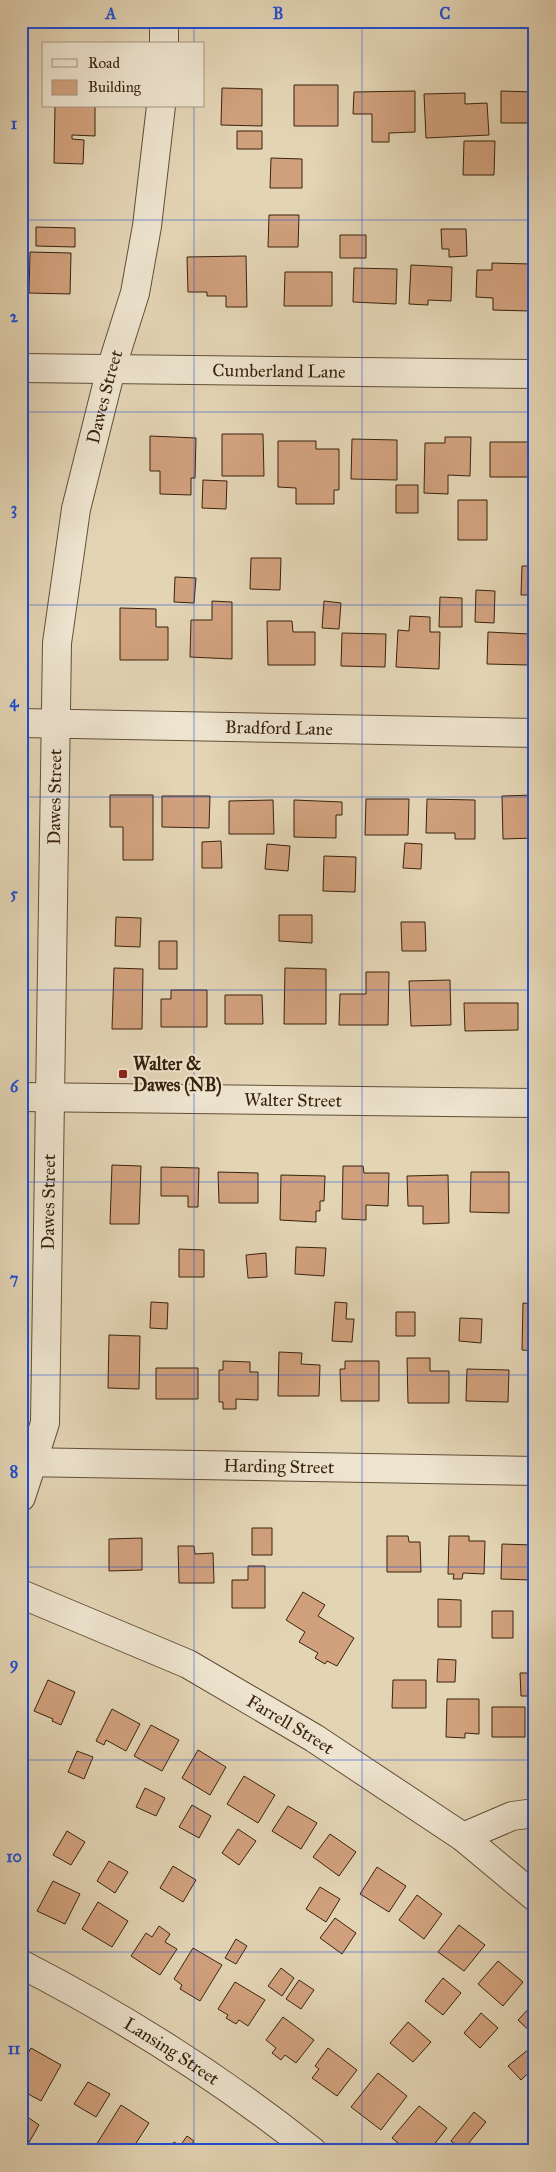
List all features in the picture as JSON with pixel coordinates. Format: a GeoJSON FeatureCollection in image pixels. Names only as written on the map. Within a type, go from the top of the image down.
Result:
{"type":"FeatureCollection","features":[{"type":"Feature","properties":{"kind":"street"},"geometry":{"type":"LineString","coordinates":[[164,21],[164,42]]}},
{"type":"Feature","properties":{"kind":"street","name":"Dawes Street"},"geometry":{"type":"LineString","coordinates":[[21,1497],[27,1462],[45,1423],[57,643],[76,510],[111,369],[137,283],[148,226],[161,108]]}},
{"type":"Feature","properties":{"kind":"street","name":"Cumberland Lane"},"geometry":{"type":"LineString","coordinates":[[21,368],[535,374]]}},
{"type":"Feature","properties":{"kind":"street","name":"Bradford Lane"},"geometry":{"type":"LineString","coordinates":[[21,723],[535,733]]}},
{"type":"Feature","properties":{"kind":"street","name":"Walter Street"},"geometry":{"type":"LineString","coordinates":[[21,1097],[535,1103]]}},
{"type":"Feature","properties":{"kind":"street","name":"Harding Street"},"geometry":{"type":"LineString","coordinates":[[27,1462],[535,1471]]}},
{"type":"Feature","properties":{"kind":"street","name":"Farrell Street"},"geometry":{"type":"LineString","coordinates":[[21,1594],[188,1664],[314,1738],[463,1837],[535,1897]]}},
{"type":"Feature","properties":{"kind":"street"},"geometry":{"type":"LineString","coordinates":[[463,1837],[512,1816],[535,1813]]}},
{"type":"Feature","properties":{"kind":"street","name":"Lansing Street"},"geometry":{"type":"LineString","coordinates":[[21,1964],[66,1987],[162,2043],[226,2086],[312,2151]]}},
{"type":"Feature","properties":{"kind":"building"},"geometry":{"type":"Polygon","coordinates":[[[21,78],[25,78],[23,111],[21,111],[21,78]]]}},
{"type":"Feature","properties":{"kind":"building"},"geometry":{"type":"Polygon","coordinates":[[[294,85],[338,85],[338,126],[294,126],[294,85]]]}},
{"type":"Feature","properties":{"kind":"building"},"geometry":{"type":"Polygon","coordinates":[[[222,88],[262,89],[262,126],[221,125],[222,88]]]}},
{"type":"Feature","properties":{"kind":"building"},"geometry":{"type":"Polygon","coordinates":[[[415,91],[415,132],[389,133],[389,142],[372,142],[372,114],[353,114],[354,92],[415,91]]]}},
{"type":"Feature","properties":{"kind":"building"},"geometry":{"type":"Polygon","coordinates":[[[501,91],[535,92],[535,123],[501,123],[501,91]]]}},
{"type":"Feature","properties":{"kind":"building"},"geometry":{"type":"Polygon","coordinates":[[[465,93],[465,104],[487,103],[489,135],[426,138],[424,94],[465,93]]]}},
{"type":"Feature","properties":{"kind":"building"},"geometry":{"type":"Polygon","coordinates":[[[55,108],[95,108],[95,136],[72,135],[72,139],[84,140],[83,164],[54,163],[55,108]]]}},
{"type":"Feature","properties":{"kind":"building"},"geometry":{"type":"Polygon","coordinates":[[[237,131],[262,131],[262,149],[237,149],[237,131]]]}},
{"type":"Feature","properties":{"kind":"building"},"geometry":{"type":"Polygon","coordinates":[[[464,141],[495,141],[494,175],[463,175],[464,141]]]}},
{"type":"Feature","properties":{"kind":"building"},"geometry":{"type":"Polygon","coordinates":[[[271,158],[302,159],[302,188],[270,188],[271,158]]]}},
{"type":"Feature","properties":{"kind":"building"},"geometry":{"type":"Polygon","coordinates":[[[269,215],[299,215],[298,247],[268,247],[269,215]]]}},
{"type":"Feature","properties":{"kind":"building"},"geometry":{"type":"Polygon","coordinates":[[[36,227],[75,228],[75,247],[36,246],[36,227]]]}},
{"type":"Feature","properties":{"kind":"building"},"geometry":{"type":"Polygon","coordinates":[[[441,229],[466,229],[467,256],[449,257],[449,249],[442,249],[441,229]]]}},
{"type":"Feature","properties":{"kind":"building"},"geometry":{"type":"Polygon","coordinates":[[[340,235],[366,235],[366,258],[340,258],[340,235]]]}},
{"type":"Feature","properties":{"kind":"building"},"geometry":{"type":"Polygon","coordinates":[[[30,252],[71,253],[70,294],[29,293],[30,252]]]}},
{"type":"Feature","properties":{"kind":"building"},"geometry":{"type":"Polygon","coordinates":[[[246,256],[247,307],[226,307],[226,296],[207,296],[207,292],[188,292],[187,257],[246,256]]]}},
{"type":"Feature","properties":{"kind":"building"},"geometry":{"type":"Polygon","coordinates":[[[492,263],[531,264],[530,311],[493,310],[493,298],[476,297],[477,270],[492,270],[492,263]]]}},
{"type":"Feature","properties":{"kind":"building"},"geometry":{"type":"Polygon","coordinates":[[[411,265],[452,267],[451,301],[428,300],[428,305],[409,304],[411,265]]]}},
{"type":"Feature","properties":{"kind":"building"},"geometry":{"type":"Polygon","coordinates":[[[354,268],[397,269],[396,304],[353,302],[354,268]]]}},
{"type":"Feature","properties":{"kind":"building"},"geometry":{"type":"Polygon","coordinates":[[[285,272],[332,272],[332,306],[284,306],[285,272]]]}},
{"type":"Feature","properties":{"kind":"building"},"geometry":{"type":"Polygon","coordinates":[[[222,434],[263,434],[264,476],[222,476],[222,434]]]}},
{"type":"Feature","properties":{"kind":"building"},"geometry":{"type":"Polygon","coordinates":[[[150,436],[196,438],[195,478],[191,478],[191,495],[160,494],[160,471],[150,471],[150,436]]]}},
{"type":"Feature","properties":{"kind":"building"},"geometry":{"type":"Polygon","coordinates":[[[445,437],[471,437],[470,476],[448,475],[448,494],[424,493],[425,443],[445,443],[445,437]]]}},
{"type":"Feature","properties":{"kind":"building"},"geometry":{"type":"Polygon","coordinates":[[[352,439],[397,440],[397,480],[351,479],[352,439]]]}},
{"type":"Feature","properties":{"kind":"building"},"geometry":{"type":"Polygon","coordinates":[[[278,441],[316,441],[316,449],[339,449],[339,490],[334,490],[334,504],[296,504],[296,488],[278,487],[278,441]]]}},
{"type":"Feature","properties":{"kind":"building"},"geometry":{"type":"Polygon","coordinates":[[[490,442],[533,442],[533,447],[535,447],[535,477],[490,477],[490,442]]]}},
{"type":"Feature","properties":{"kind":"building"},"geometry":{"type":"Polygon","coordinates":[[[203,480],[227,481],[226,509],[202,508],[203,480]]]}},
{"type":"Feature","properties":{"kind":"building"},"geometry":{"type":"Polygon","coordinates":[[[396,485],[418,485],[418,513],[396,513],[396,485]]]}},
{"type":"Feature","properties":{"kind":"building"},"geometry":{"type":"Polygon","coordinates":[[[458,500],[487,500],[487,540],[458,540],[458,500]]]}},
{"type":"Feature","properties":{"kind":"building"},"geometry":{"type":"Polygon","coordinates":[[[251,558],[281,558],[280,590],[250,589],[251,558]]]}},
{"type":"Feature","properties":{"kind":"building"},"geometry":{"type":"Polygon","coordinates":[[[522,566],[534,566],[534,595],[521,595],[522,566]]]}},
{"type":"Feature","properties":{"kind":"building"},"geometry":{"type":"Polygon","coordinates":[[[175,577],[196,578],[194,603],[174,602],[175,577]]]}},
{"type":"Feature","properties":{"kind":"building"},"geometry":{"type":"Polygon","coordinates":[[[476,590],[495,591],[494,623],[475,622],[476,590]]]}},
{"type":"Feature","properties":{"kind":"building"},"geometry":{"type":"Polygon","coordinates":[[[440,597],[462,598],[462,627],[439,627],[440,597]]]}},
{"type":"Feature","properties":{"kind":"building"},"geometry":{"type":"Polygon","coordinates":[[[212,601],[232,602],[232,659],[190,657],[191,620],[212,620],[212,601]]]}},
{"type":"Feature","properties":{"kind":"building"},"geometry":{"type":"Polygon","coordinates":[[[324,601],[341,603],[339,629],[322,628],[324,601]]]}},
{"type":"Feature","properties":{"kind":"building"},"geometry":{"type":"Polygon","coordinates":[[[120,608],[156,609],[156,627],[168,627],[168,660],[120,660],[120,608]]]}},
{"type":"Feature","properties":{"kind":"building"},"geometry":{"type":"Polygon","coordinates":[[[410,616],[430,617],[430,632],[440,632],[439,669],[396,667],[398,630],[409,631],[410,616]]]}},
{"type":"Feature","properties":{"kind":"building"},"geometry":{"type":"Polygon","coordinates":[[[267,621],[292,621],[293,632],[315,632],[315,665],[268,665],[267,621]]]}},
{"type":"Feature","properties":{"kind":"building"},"geometry":{"type":"Polygon","coordinates":[[[488,632],[530,634],[529,665],[487,664],[488,632]]]}},
{"type":"Feature","properties":{"kind":"building"},"geometry":{"type":"Polygon","coordinates":[[[342,633],[386,634],[385,667],[341,666],[342,633]]]}},
{"type":"Feature","properties":{"kind":"building"},"geometry":{"type":"Polygon","coordinates":[[[110,795],[153,795],[153,860],[123,860],[123,827],[110,827],[110,795]]]}},
{"type":"Feature","properties":{"kind":"building"},"geometry":{"type":"Polygon","coordinates":[[[535,795],[535,838],[503,839],[502,796],[535,795]]]}},
{"type":"Feature","properties":{"kind":"building"},"geometry":{"type":"Polygon","coordinates":[[[162,796],[210,796],[209,828],[162,827],[162,796]]]}},
{"type":"Feature","properties":{"kind":"building"},"geometry":{"type":"Polygon","coordinates":[[[366,799],[409,799],[408,835],[365,835],[366,799]]]}},
{"type":"Feature","properties":{"kind":"building"},"geometry":{"type":"Polygon","coordinates":[[[427,799],[475,800],[475,839],[455,839],[455,833],[426,833],[427,799]]]}},
{"type":"Feature","properties":{"kind":"building"},"geometry":{"type":"Polygon","coordinates":[[[273,800],[274,834],[229,834],[229,801],[273,800]]]}},
{"type":"Feature","properties":{"kind":"building"},"geometry":{"type":"Polygon","coordinates":[[[294,800],[342,802],[342,815],[336,815],[336,838],[294,837],[294,800]]]}},
{"type":"Feature","properties":{"kind":"building"},"geometry":{"type":"Polygon","coordinates":[[[221,841],[222,868],[202,868],[202,842],[221,841]]]}},
{"type":"Feature","properties":{"kind":"building"},"geometry":{"type":"Polygon","coordinates":[[[405,843],[422,844],[421,869],[403,868],[405,843]]]}},
{"type":"Feature","properties":{"kind":"building"},"geometry":{"type":"Polygon","coordinates":[[[267,844],[290,846],[288,871],[265,869],[267,844]]]}},
{"type":"Feature","properties":{"kind":"building"},"geometry":{"type":"Polygon","coordinates":[[[324,856],[356,857],[355,892],[323,891],[324,856]]]}},
{"type":"Feature","properties":{"kind":"building"},"geometry":{"type":"Polygon","coordinates":[[[279,915],[312,915],[312,943],[279,941],[279,915]]]}},
{"type":"Feature","properties":{"kind":"building"},"geometry":{"type":"Polygon","coordinates":[[[116,917],[141,918],[140,947],[115,946],[116,917]]]}},
{"type":"Feature","properties":{"kind":"building"},"geometry":{"type":"Polygon","coordinates":[[[401,922],[425,922],[426,951],[402,951],[401,922]]]}},
{"type":"Feature","properties":{"kind":"building"},"geometry":{"type":"Polygon","coordinates":[[[159,941],[177,941],[177,969],[159,969],[159,941]]]}},
{"type":"Feature","properties":{"kind":"building"},"geometry":{"type":"Polygon","coordinates":[[[114,968],[143,969],[142,1029],[112,1029],[114,968]]]}},
{"type":"Feature","properties":{"kind":"building"},"geometry":{"type":"Polygon","coordinates":[[[285,968],[326,969],[326,1024],[284,1024],[285,968]]]}},
{"type":"Feature","properties":{"kind":"building"},"geometry":{"type":"Polygon","coordinates":[[[366,972],[389,972],[388,1025],[339,1025],[340,994],[366,994],[366,972]]]}},
{"type":"Feature","properties":{"kind":"building"},"geometry":{"type":"Polygon","coordinates":[[[450,980],[451,1025],[411,1026],[409,981],[450,980]]]}},
{"type":"Feature","properties":{"kind":"building"},"geometry":{"type":"Polygon","coordinates":[[[171,990],[207,990],[207,1027],[161,1027],[161,999],[171,999],[171,990]]]}},
{"type":"Feature","properties":{"kind":"building"},"geometry":{"type":"Polygon","coordinates":[[[225,995],[262,995],[263,1024],[225,1024],[225,995]]]}},
{"type":"Feature","properties":{"kind":"building"},"geometry":{"type":"Polygon","coordinates":[[[530,1000],[535,1000],[535,1032],[529,1032],[530,1000]]]}},
{"type":"Feature","properties":{"kind":"building"},"geometry":{"type":"Polygon","coordinates":[[[464,1003],[518,1003],[518,1030],[465,1031],[464,1003]]]}},
{"type":"Feature","properties":{"kind":"building"},"geometry":{"type":"Polygon","coordinates":[[[112,1165],[141,1166],[139,1224],[110,1224],[112,1165]]]}},
{"type":"Feature","properties":{"kind":"building"},"geometry":{"type":"Polygon","coordinates":[[[343,1166],[363,1166],[364,1173],[389,1173],[388,1206],[366,1205],[366,1220],[342,1219],[343,1166]]]}},
{"type":"Feature","properties":{"kind":"building"},"geometry":{"type":"Polygon","coordinates":[[[161,1167],[199,1168],[198,1207],[188,1207],[188,1196],[161,1196],[161,1167]]]}},
{"type":"Feature","properties":{"kind":"building"},"geometry":{"type":"Polygon","coordinates":[[[532,1171],[535,1171],[535,1201],[532,1201],[532,1171]]]}},
{"type":"Feature","properties":{"kind":"building"},"geometry":{"type":"Polygon","coordinates":[[[218,1172],[258,1173],[258,1203],[219,1203],[218,1172]]]}},
{"type":"Feature","properties":{"kind":"building"},"geometry":{"type":"Polygon","coordinates":[[[471,1172],[509,1172],[509,1213],[470,1212],[471,1172]]]}},
{"type":"Feature","properties":{"kind":"building"},"geometry":{"type":"Polygon","coordinates":[[[281,1175],[325,1176],[324,1201],[320,1201],[320,1211],[316,1211],[316,1222],[280,1220],[281,1175]]]}},
{"type":"Feature","properties":{"kind":"building"},"geometry":{"type":"Polygon","coordinates":[[[448,1175],[449,1223],[423,1224],[423,1206],[408,1206],[407,1176],[448,1175]]]}},
{"type":"Feature","properties":{"kind":"building"},"geometry":{"type":"Polygon","coordinates":[[[296,1247],[326,1248],[324,1276],[295,1274],[296,1247]]]}},
{"type":"Feature","properties":{"kind":"building"},"geometry":{"type":"Polygon","coordinates":[[[179,1249],[204,1250],[204,1277],[179,1277],[179,1249]]]}},
{"type":"Feature","properties":{"kind":"building"},"geometry":{"type":"Polygon","coordinates":[[[266,1253],[267,1277],[248,1278],[246,1255],[266,1253]]]}},
{"type":"Feature","properties":{"kind":"building"},"geometry":{"type":"Polygon","coordinates":[[[151,1302],[168,1303],[167,1329],[150,1328],[151,1302]]]}},
{"type":"Feature","properties":{"kind":"building"},"geometry":{"type":"Polygon","coordinates":[[[335,1302],[347,1303],[346,1319],[354,1319],[352,1342],[332,1341],[335,1302]]]}},
{"type":"Feature","properties":{"kind":"building"},"geometry":{"type":"Polygon","coordinates":[[[523,1303],[535,1304],[535,1351],[522,1350],[523,1303]]]}},
{"type":"Feature","properties":{"kind":"building"},"geometry":{"type":"Polygon","coordinates":[[[396,1312],[415,1312],[415,1336],[396,1336],[396,1312]]]}},
{"type":"Feature","properties":{"kind":"building"},"geometry":{"type":"Polygon","coordinates":[[[460,1318],[482,1319],[481,1343],[459,1341],[460,1318]]]}},
{"type":"Feature","properties":{"kind":"building"},"geometry":{"type":"Polygon","coordinates":[[[109,1335],[140,1336],[139,1389],[108,1388],[109,1335]]]}},
{"type":"Feature","properties":{"kind":"building"},"geometry":{"type":"Polygon","coordinates":[[[279,1352],[302,1353],[301,1364],[320,1365],[319,1396],[278,1396],[279,1352]]]}},
{"type":"Feature","properties":{"kind":"building"},"geometry":{"type":"Polygon","coordinates":[[[407,1358],[430,1358],[430,1371],[449,1371],[449,1403],[408,1403],[407,1358]]]}},
{"type":"Feature","properties":{"kind":"building"},"geometry":{"type":"Polygon","coordinates":[[[223,1361],[250,1362],[250,1372],[258,1372],[258,1400],[236,1399],[236,1409],[223,1409],[223,1402],[219,1402],[219,1370],[223,1370],[223,1361]]]}},
{"type":"Feature","properties":{"kind":"building"},"geometry":{"type":"Polygon","coordinates":[[[345,1361],[379,1361],[379,1401],[341,1401],[340,1369],[345,1369],[345,1361]]]}},
{"type":"Feature","properties":{"kind":"building"},"geometry":{"type":"Polygon","coordinates":[[[530,1367],[535,1367],[535,1402],[530,1402],[530,1367]]]}},
{"type":"Feature","properties":{"kind":"building"},"geometry":{"type":"Polygon","coordinates":[[[156,1368],[198,1368],[198,1399],[156,1399],[156,1368]]]}},
{"type":"Feature","properties":{"kind":"building"},"geometry":{"type":"Polygon","coordinates":[[[467,1369],[509,1370],[508,1402],[466,1401],[467,1369]]]}},
{"type":"Feature","properties":{"kind":"building"},"geometry":{"type":"Polygon","coordinates":[[[252,1528],[272,1528],[272,1555],[252,1555],[252,1528]]]}},
{"type":"Feature","properties":{"kind":"building"},"geometry":{"type":"Polygon","coordinates":[[[387,1536],[408,1536],[409,1542],[420,1542],[421,1572],[387,1572],[387,1536]]]}},
{"type":"Feature","properties":{"kind":"building"},"geometry":{"type":"Polygon","coordinates":[[[449,1536],[469,1536],[469,1541],[485,1541],[484,1574],[463,1573],[462,1579],[453,1579],[454,1574],[448,1574],[449,1536]]]}},
{"type":"Feature","properties":{"kind":"building"},"geometry":{"type":"Polygon","coordinates":[[[142,1538],[142,1570],[109,1571],[109,1539],[142,1538]]]}},
{"type":"Feature","properties":{"kind":"building"},"geometry":{"type":"Polygon","coordinates":[[[502,1544],[532,1545],[531,1580],[501,1579],[502,1544]]]}},
{"type":"Feature","properties":{"kind":"building"},"geometry":{"type":"Polygon","coordinates":[[[178,1546],[194,1546],[195,1554],[213,1553],[214,1583],[179,1583],[178,1546]]]}},
{"type":"Feature","properties":{"kind":"building"},"geometry":{"type":"Polygon","coordinates":[[[248,1566],[265,1566],[265,1608],[232,1608],[232,1580],[248,1580],[248,1566]]]}},
{"type":"Feature","properties":{"kind":"building"},"geometry":{"type":"Polygon","coordinates":[[[303,1592],[325,1605],[318,1616],[354,1638],[337,1666],[327,1661],[325,1664],[315,1658],[318,1653],[299,1642],[305,1632],[286,1620],[303,1592]]]}},
{"type":"Feature","properties":{"kind":"building"},"geometry":{"type":"Polygon","coordinates":[[[438,1599],[461,1600],[461,1627],[438,1627],[438,1599]]]}},
{"type":"Feature","properties":{"kind":"building"},"geometry":{"type":"Polygon","coordinates":[[[492,1611],[513,1611],[513,1638],[492,1638],[492,1611]]]}},
{"type":"Feature","properties":{"kind":"building"},"geometry":{"type":"Polygon","coordinates":[[[438,1659],[456,1660],[455,1682],[437,1682],[438,1659]]]}},
{"type":"Feature","properties":{"kind":"building"},"geometry":{"type":"Polygon","coordinates":[[[520,1673],[535,1673],[535,1696],[521,1696],[520,1673]]]}},
{"type":"Feature","properties":{"kind":"building"},"geometry":{"type":"Polygon","coordinates":[[[48,1680],[75,1692],[61,1725],[52,1721],[53,1719],[34,1711],[48,1680]]]}},
{"type":"Feature","properties":{"kind":"building"},"geometry":{"type":"Polygon","coordinates":[[[393,1680],[426,1680],[426,1708],[392,1708],[393,1680]]]}},
{"type":"Feature","properties":{"kind":"building"},"geometry":{"type":"Polygon","coordinates":[[[447,1699],[479,1699],[479,1734],[465,1733],[465,1738],[446,1737],[447,1699]]]}},
{"type":"Feature","properties":{"kind":"building"},"geometry":{"type":"Polygon","coordinates":[[[492,1707],[525,1707],[525,1737],[492,1737],[492,1707]]]}},
{"type":"Feature","properties":{"kind":"building"},"geometry":{"type":"Polygon","coordinates":[[[112,1709],[140,1724],[126,1751],[106,1740],[104,1745],[96,1741],[112,1709]]]}},
{"type":"Feature","properties":{"kind":"building"},"geometry":{"type":"Polygon","coordinates":[[[151,1725],[179,1740],[162,1771],[134,1756],[151,1725]]]}},
{"type":"Feature","properties":{"kind":"building"},"geometry":{"type":"Polygon","coordinates":[[[198,1750],[226,1767],[210,1795],[182,1778],[198,1750]]]}},
{"type":"Feature","properties":{"kind":"building"},"geometry":{"type":"Polygon","coordinates":[[[77,1751],[93,1757],[84,1779],[68,1772],[77,1751]]]}},
{"type":"Feature","properties":{"kind":"building"},"geometry":{"type":"Polygon","coordinates":[[[244,1776],[275,1795],[258,1823],[227,1804],[244,1776]]]}},
{"type":"Feature","properties":{"kind":"building"},"geometry":{"type":"Polygon","coordinates":[[[145,1788],[165,1798],[156,1816],[136,1807],[145,1788]]]}},
{"type":"Feature","properties":{"kind":"building"},"geometry":{"type":"Polygon","coordinates":[[[192,1805],[211,1816],[199,1838],[179,1827],[192,1805]]]}},
{"type":"Feature","properties":{"kind":"building"},"geometry":{"type":"Polygon","coordinates":[[[288,1806],[317,1823],[301,1849],[272,1831],[288,1806]]]}},
{"type":"Feature","properties":{"kind":"building"},"geometry":{"type":"Polygon","coordinates":[[[238,1829],[256,1841],[239,1865],[222,1853],[238,1829]]]}},
{"type":"Feature","properties":{"kind":"building"},"geometry":{"type":"Polygon","coordinates":[[[67,1831],[85,1842],[71,1865],[53,1855],[67,1831]]]}},
{"type":"Feature","properties":{"kind":"building"},"geometry":{"type":"Polygon","coordinates":[[[330,1834],[356,1852],[339,1876],[313,1857],[330,1834]]]}},
{"type":"Feature","properties":{"kind":"building"},"geometry":{"type":"Polygon","coordinates":[[[109,1861],[128,1872],[115,1893],[97,1881],[109,1861]]]}},
{"type":"Feature","properties":{"kind":"building"},"geometry":{"type":"Polygon","coordinates":[[[21,1866],[29,1870],[21,1887],[21,1866]]]}},
{"type":"Feature","properties":{"kind":"building"},"geometry":{"type":"Polygon","coordinates":[[[173,1866],[196,1880],[183,1902],[160,1888],[173,1866]]]}},
{"type":"Feature","properties":{"kind":"building"},"geometry":{"type":"Polygon","coordinates":[[[377,1867],[406,1886],[389,1912],[360,1894],[377,1867]]]}},
{"type":"Feature","properties":{"kind":"building"},"geometry":{"type":"Polygon","coordinates":[[[53,1881],[80,1894],[65,1924],[37,1911],[53,1881]]]}},
{"type":"Feature","properties":{"kind":"building"},"geometry":{"type":"Polygon","coordinates":[[[320,1887],[340,1899],[326,1922],[306,1909],[320,1887]]]}},
{"type":"Feature","properties":{"kind":"building"},"geometry":{"type":"Polygon","coordinates":[[[417,1895],[442,1914],[424,1939],[399,1920],[417,1895]]]}},
{"type":"Feature","properties":{"kind":"building"},"geometry":{"type":"Polygon","coordinates":[[[98,1902],[128,1921],[112,1947],[82,1929],[98,1902]]]}},
{"type":"Feature","properties":{"kind":"building"},"geometry":{"type":"Polygon","coordinates":[[[335,1918],[356,1933],[342,1954],[320,1938],[335,1918]]]}},
{"type":"Feature","properties":{"kind":"building"},"geometry":{"type":"Polygon","coordinates":[[[459,1925],[485,1945],[464,1971],[438,1952],[459,1925]]]}},
{"type":"Feature","properties":{"kind":"building"},"geometry":{"type":"Polygon","coordinates":[[[159,1926],[170,1934],[165,1942],[177,1949],[160,1975],[131,1956],[146,1933],[152,1937],[159,1926]]]}},
{"type":"Feature","properties":{"kind":"building"},"geometry":{"type":"Polygon","coordinates":[[[236,1939],[247,1946],[236,1964],[225,1958],[236,1939]]]}},
{"type":"Feature","properties":{"kind":"building"},"geometry":{"type":"Polygon","coordinates":[[[193,1948],[222,1965],[200,2001],[180,1989],[182,1985],[174,1979],[193,1948]]]}},
{"type":"Feature","properties":{"kind":"building"},"geometry":{"type":"Polygon","coordinates":[[[498,1961],[523,1982],[503,2006],[478,1984],[498,1961]]]}},
{"type":"Feature","properties":{"kind":"building"},"geometry":{"type":"Polygon","coordinates":[[[281,1968],[294,1978],[282,1996],[268,1986],[281,1968]]]}},
{"type":"Feature","properties":{"kind":"building"},"geometry":{"type":"Polygon","coordinates":[[[443,1978],[461,1993],[443,2015],[425,2001],[443,1978]]]}},
{"type":"Feature","properties":{"kind":"building"},"geometry":{"type":"Polygon","coordinates":[[[299,1980],[314,1990],[301,2009],[286,1999],[299,1980]]]}},
{"type":"Feature","properties":{"kind":"building"},"geometry":{"type":"Polygon","coordinates":[[[235,1982],[265,2000],[248,2026],[239,2020],[236,2024],[226,2018],[228,2015],[218,2009],[235,1982]]]}},
{"type":"Feature","properties":{"kind":"building"},"geometry":{"type":"Polygon","coordinates":[[[535,2002],[535,2036],[518,2020],[535,2002]]]}},
{"type":"Feature","properties":{"kind":"building"},"geometry":{"type":"Polygon","coordinates":[[[481,2013],[498,2028],[480,2048],[464,2033],[481,2013]]]}},
{"type":"Feature","properties":{"kind":"building"},"geometry":{"type":"Polygon","coordinates":[[[283,2017],[314,2040],[296,2063],[285,2055],[281,2060],[272,2053],[276,2048],[266,2040],[283,2017]]]}},
{"type":"Feature","properties":{"kind":"building"},"geometry":{"type":"Polygon","coordinates":[[[408,2022],[431,2042],[413,2062],[390,2043],[408,2022]]]}},
{"type":"Feature","properties":{"kind":"building"},"geometry":{"type":"Polygon","coordinates":[[[31,2048],[61,2065],[41,2101],[21,2090],[21,2065],[31,2048]]]}},
{"type":"Feature","properties":{"kind":"building"},"geometry":{"type":"Polygon","coordinates":[[[328,2048],[357,2070],[337,2096],[312,2078],[319,2069],[315,2066],[328,2048]]]}},
{"type":"Feature","properties":{"kind":"building"},"geometry":{"type":"Polygon","coordinates":[[[529,2049],[535,2055],[535,2067],[521,2080],[508,2066],[529,2049]]]}},
{"type":"Feature","properties":{"kind":"building"},"geometry":{"type":"Polygon","coordinates":[[[378,2073],[407,2096],[381,2130],[351,2107],[378,2073]]]}},
{"type":"Feature","properties":{"kind":"building"},"geometry":{"type":"Polygon","coordinates":[[[88,2082],[110,2094],[96,2117],[74,2104],[88,2082]]]}},
{"type":"Feature","properties":{"kind":"building"},"geometry":{"type":"Polygon","coordinates":[[[121,2105],[149,2123],[131,2151],[93,2150],[121,2105]]]}},
{"type":"Feature","properties":{"kind":"building"},"geometry":{"type":"Polygon","coordinates":[[[419,2106],[447,2128],[429,2151],[408,2151],[392,2138],[419,2106]]]}},
{"type":"Feature","properties":{"kind":"building"},"geometry":{"type":"Polygon","coordinates":[[[474,2112],[486,2122],[463,2150],[451,2141],[474,2112]]]}},
{"type":"Feature","properties":{"kind":"building"},"geometry":{"type":"Polygon","coordinates":[[[26,2116],[39,2125],[24,2151],[21,2151],[21,2123],[26,2116]]]}},
{"type":"Feature","properties":{"kind":"building"},"geometry":{"type":"Polygon","coordinates":[[[187,2136],[194,2141],[189,2148],[194,2151],[168,2151],[174,2142],[180,2146],[187,2136]]]}},
{"type":"Feature","properties":{"kind":"building"},"geometry":{"type":"Polygon","coordinates":[[[469,2146],[474,2151],[464,2151],[469,2146]]]}},
{"type":"Feature","properties":{"kind":"place","name":"Walter & Dawes (NB)"},"geometry":{"type":"Point","coordinates":[123,1074]}}]}
